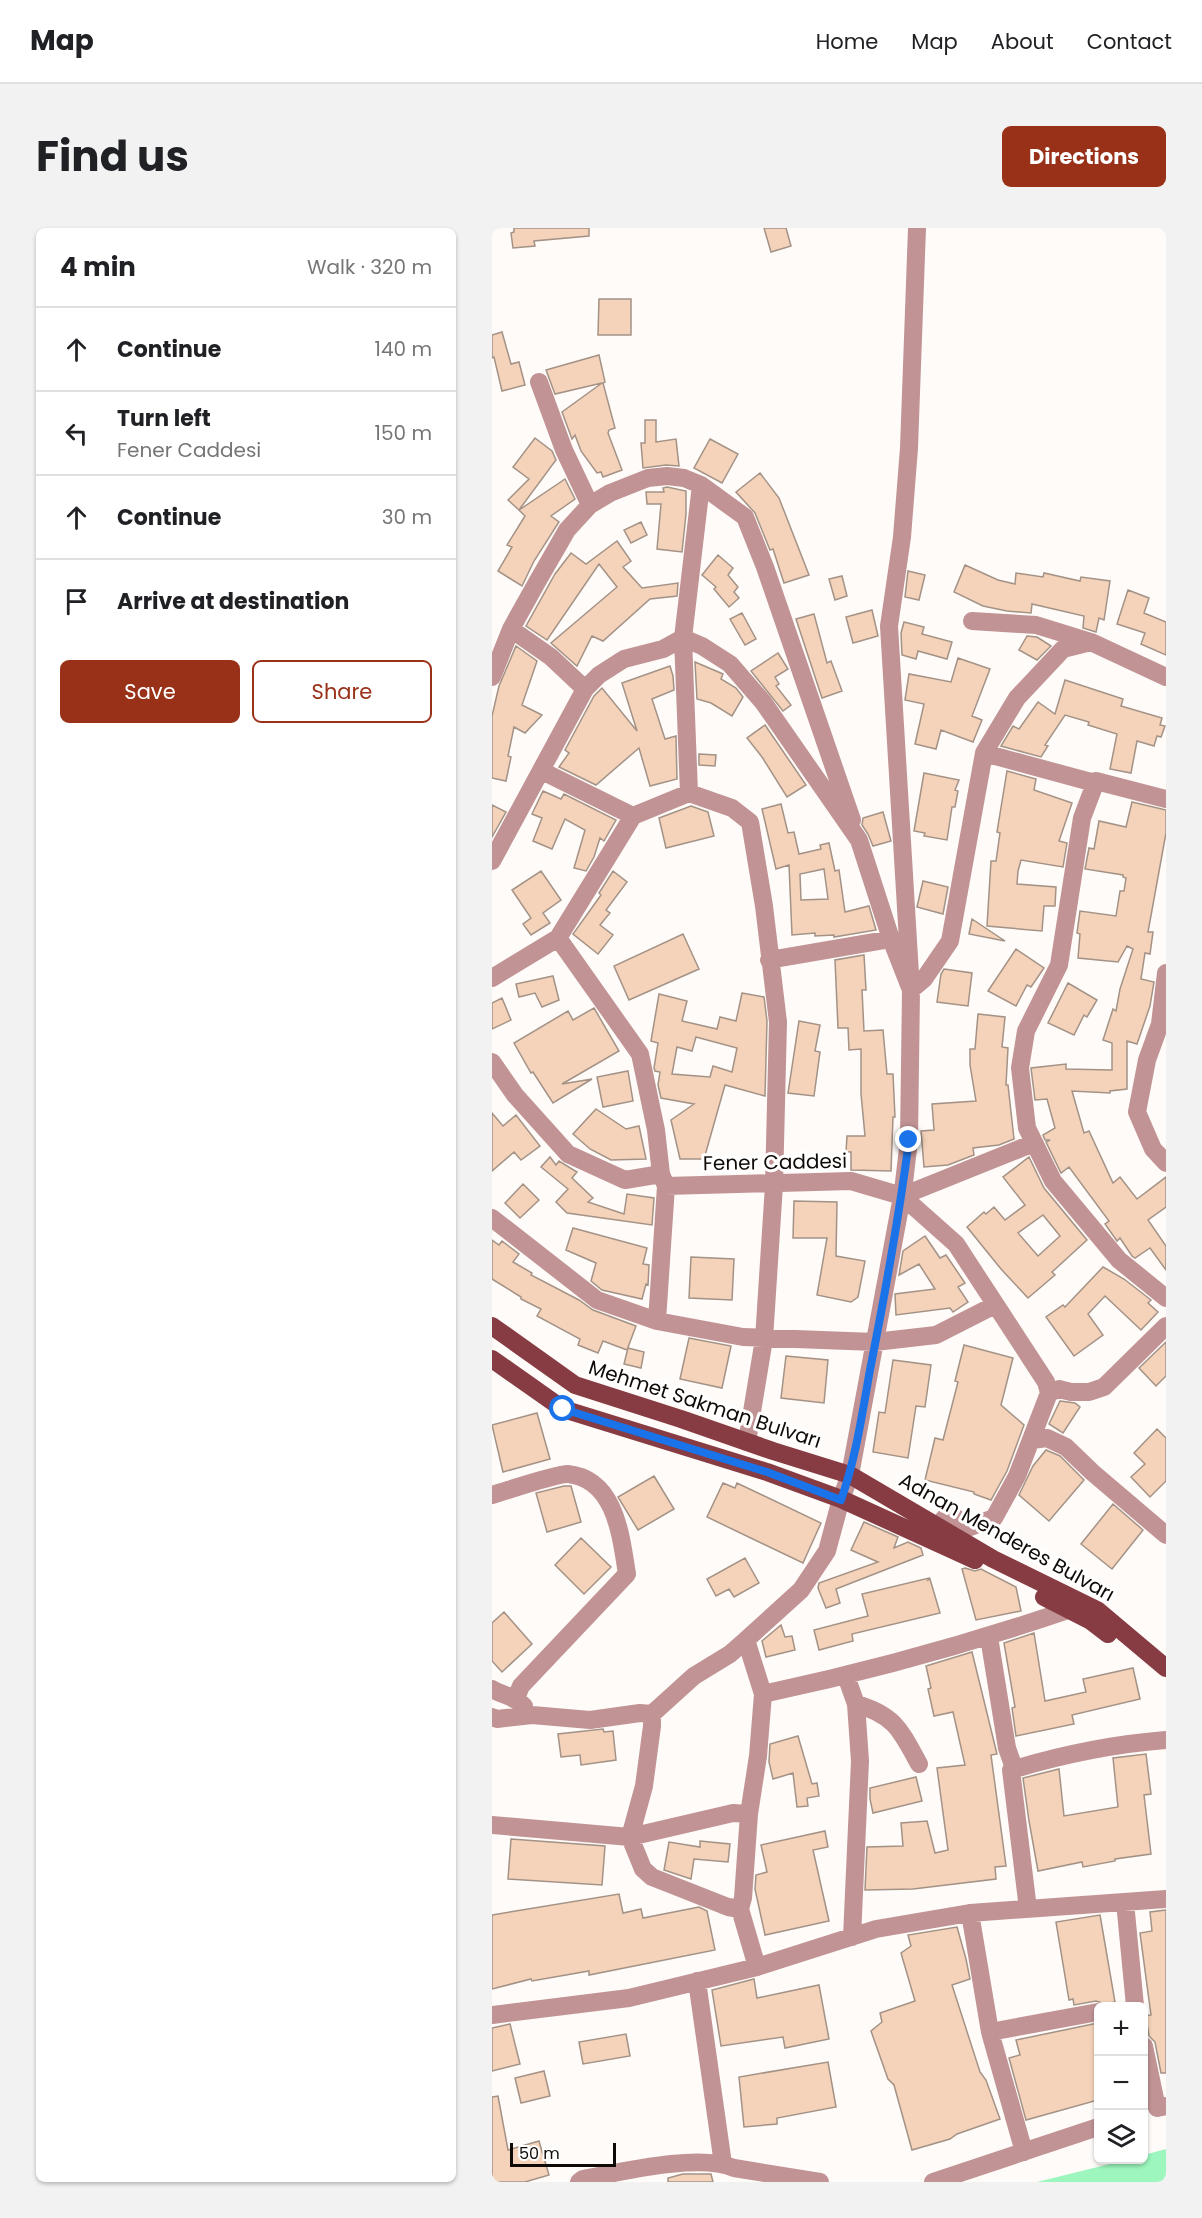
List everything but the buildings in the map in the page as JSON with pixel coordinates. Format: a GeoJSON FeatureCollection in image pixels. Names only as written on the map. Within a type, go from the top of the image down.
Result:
{"type":"FeatureCollection","features":[{"type":"Feature","properties":{"kind":"main road","name":"Mehmet Sakman Bulvarı"},"geometry":{"type":"LineString","coordinates":[[492,1326],[575,1385],[850,1475]]}},
{"type":"Feature","properties":{"kind":"main road"},"geometry":{"type":"LineString","coordinates":[[492,1359],[563,1409],[767,1472],[841,1500]]}},
{"type":"Feature","properties":{"kind":"main road","name":"Adnan Menderes Bulvarı"},"geometry":{"type":"LineString","coordinates":[[850,1475],[993,1559],[1097,1610],[1166,1668]]}},
{"type":"Feature","properties":{"kind":"main road","name":"Adnan Menderes Bulvarı"},"geometry":{"type":"LineString","coordinates":[[841,1500],[990,1567],[1091,1621],[1166,1680]]}},
{"type":"Feature","properties":{"kind":"street"},"geometry":{"type":"LineString","coordinates":[[492,1717],[497,1719],[532,1715],[590,1720],[640,1713],[652,1714],[694,1676],[730,1654],[801,1590],[827,1551],[850,1475],[902,1196],[909,1140],[911,990],[889,626],[902,537],[909,448],[917,228]]}},
{"type":"Feature","properties":{"kind":"street"},"geometry":{"type":"LineString","coordinates":[[539,382],[564,450],[590,505]]}},
{"type":"Feature","properties":{"kind":"street"},"geometry":{"type":"LineString","coordinates":[[492,677],[511,629],[567,530],[590,505],[610,493],[648,478],[667,476],[684,478],[701,485],[745,517],[765,567],[891,939],[911,990]]}},
{"type":"Feature","properties":{"kind":"street"},"geometry":{"type":"LineString","coordinates":[[689,793],[683,638],[701,485]]}},
{"type":"Feature","properties":{"kind":"street"},"geometry":{"type":"LineString","coordinates":[[972,621],[1036,625],[1091,642],[1166,677]]}},
{"type":"Feature","properties":{"kind":"street"},"geometry":{"type":"LineString","coordinates":[[511,629],[550,657],[585,689]]}},
{"type":"Feature","properties":{"kind":"street"},"geometry":{"type":"LineString","coordinates":[[492,861],[585,689],[599,675],[624,659],[663,649],[683,638]]}},
{"type":"Feature","properties":{"kind":"street"},"geometry":{"type":"LineString","coordinates":[[683,638],[721,658],[737,672],[763,702],[859,840]]}},
{"type":"Feature","properties":{"kind":"street"},"geometry":{"type":"LineString","coordinates":[[911,990],[924,979],[950,941],[984,753],[1017,698],[1063,649],[1091,642]]}},
{"type":"Feature","properties":{"kind":"street"},"geometry":{"type":"LineString","coordinates":[[984,753],[1091,782],[1096,781],[1166,799]]}},
{"type":"Feature","properties":{"kind":"street"},"geometry":{"type":"LineString","coordinates":[[542,771],[633,816]]}},
{"type":"Feature","properties":{"kind":"street"},"geometry":{"type":"LineString","coordinates":[[1096,781],[1082,818],[1059,965],[1026,1031],[1020,1068],[1027,1128],[1053,1181],[1119,1260],[1166,1298]]}},
{"type":"Feature","properties":{"kind":"street"},"geometry":{"type":"LineString","coordinates":[[492,978],[558,938],[633,816],[689,793],[732,808],[750,822],[764,906],[778,1022],[774,1185],[764,1339],[747,1442]]}},
{"type":"Feature","properties":{"kind":"street"},"geometry":{"type":"LineString","coordinates":[[558,938],[640,1054],[656,1130],[663,1180],[657,1321]]}},
{"type":"Feature","properties":{"kind":"street"},"geometry":{"type":"LineString","coordinates":[[769,960],[891,939]]}},
{"type":"Feature","properties":{"kind":"street"},"geometry":{"type":"LineString","coordinates":[[1166,973],[1160,1024],[1146,1060],[1137,1112],[1152,1149],[1166,1163]]}},
{"type":"Feature","properties":{"kind":"street","name":"Fener Caddesi"},"geometry":{"type":"LineString","coordinates":[[492,1062],[515,1095],[568,1154],[625,1180],[774,1185],[851,1181],[902,1196]]}},
{"type":"Feature","properties":{"kind":"street"},"geometry":{"type":"LineString","coordinates":[[902,1196],[1034,1143]]}},
{"type":"Feature","properties":{"kind":"street"},"geometry":{"type":"LineString","coordinates":[[902,1196],[956,1244],[1046,1382],[1049,1393],[1017,1476],[994,1518],[970,1527],[953,1516],[947,1515],[939,1527]]}},
{"type":"Feature","properties":{"kind":"street"},"geometry":{"type":"LineString","coordinates":[[492,1218],[597,1300],[657,1321],[764,1339],[875,1342],[936,1335],[995,1305]]}},
{"type":"Feature","properties":{"kind":"street"},"geometry":{"type":"LineString","coordinates":[[1049,1393],[1059,1389],[1089,1392],[1104,1387],[1166,1326]]}},
{"type":"Feature","properties":{"kind":"street"},"geometry":{"type":"LineString","coordinates":[[1032,1440],[1047,1438],[1066,1447],[1166,1535]]}},
{"type":"Feature","properties":{"kind":"street"},"geometry":{"type":"LineString","coordinates":[[492,1495],[567,1474],[594,1483],[604,1493],[620,1530],[627,1574],[521,1686],[516,1698]]}},
{"type":"Feature","properties":{"kind":"street"},"geometry":{"type":"LineString","coordinates":[[763,1694],[846,1676],[989,1637],[1068,1610]]}},
{"type":"Feature","properties":{"kind":"street"},"geometry":{"type":"LineString","coordinates":[[989,1637],[1007,1748],[1014,1768],[1011,1770],[1028,1909]]}},
{"type":"Feature","properties":{"kind":"street"},"geometry":{"type":"LineString","coordinates":[[746,1640],[763,1694],[758,1756],[749,1814],[743,1898],[740,1909],[757,1967]]}},
{"type":"Feature","properties":{"kind":"street"},"geometry":{"type":"LineString","coordinates":[[846,1676],[856,1704],[860,1761],[852,1937]]}},
{"type":"Feature","properties":{"kind":"street"},"geometry":{"type":"LineString","coordinates":[[492,1689],[504,1696],[516,1698],[532,1715]]}},
{"type":"Feature","properties":{"kind":"street"},"geometry":{"type":"LineString","coordinates":[[856,1704],[878,1710],[900,1729],[919,1764]]}},
{"type":"Feature","properties":{"kind":"street"},"geometry":{"type":"LineString","coordinates":[[652,1714],[644,1786],[630,1837],[643,1869],[652,1877],[728,1907],[740,1909]]}},
{"type":"Feature","properties":{"kind":"street"},"geometry":{"type":"LineString","coordinates":[[1011,1770],[1048,1759],[1141,1742],[1166,1740]]}},
{"type":"Feature","properties":{"kind":"street"},"geometry":{"type":"LineString","coordinates":[[492,1826],[630,1837],[733,1814],[749,1814]]}},
{"type":"Feature","properties":{"kind":"street"},"geometry":{"type":"LineString","coordinates":[[492,2015],[629,1998],[757,1967],[876,1929],[970,1913],[1166,1899]]}},
{"type":"Feature","properties":{"kind":"street"},"geometry":{"type":"LineString","coordinates":[[1125,1902],[1134,2002]]}},
{"type":"Feature","properties":{"kind":"street"},"geometry":{"type":"LineString","coordinates":[[970,1913],[990,2032],[1024,2152]]}},
{"type":"Feature","properties":{"kind":"street"},"geometry":{"type":"LineString","coordinates":[[697,1982],[723,2164]]}},
{"type":"Feature","properties":{"kind":"street"},"geometry":{"type":"LineString","coordinates":[[990,2032],[1094,2013]]}},
{"type":"Feature","properties":{"kind":"street"},"geometry":{"type":"LineString","coordinates":[[1145,2056],[1156,2109]]}},
{"type":"Feature","properties":{"kind":"street"},"geometry":{"type":"LineString","coordinates":[[933,2182],[1094,2128]]}},
{"type":"Feature","properties":{"kind":"street"},"geometry":{"type":"LineString","coordinates":[[579,2182],[583,2179],[663,2164],[723,2164],[734,2168],[820,2182]]}},
{"type":"Feature","properties":{"kind":"green space"},"geometry":{"type":"Polygon","coordinates":[[[1166,2149],[1166,2182],[1037,2182],[1110,2164],[1148,2164],[1148,2154],[1166,2149]]]}},
{"type":"Feature","properties":{"kind":"route"},"geometry":{"type":"LineString","coordinates":[[563,1409],[767,1472],[841,1500],[850,1475],[902,1196],[909,1140]]}}]}
